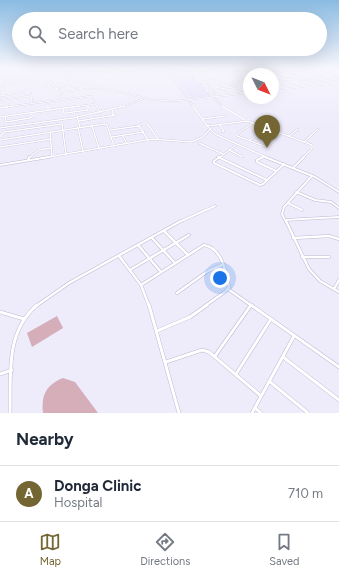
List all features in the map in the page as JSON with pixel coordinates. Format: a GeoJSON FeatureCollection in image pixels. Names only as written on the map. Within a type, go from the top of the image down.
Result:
{"type":"FeatureCollection","features":[{"type":"Feature","properties":{"kind":"street"},"geometry":{"type":"LineString","coordinates":[[49,87],[61,92],[83,89],[106,89]]}},
{"type":"Feature","properties":{"kind":"street"},"geometry":{"type":"LineString","coordinates":[[56,89],[60,87]]}},
{"type":"Feature","properties":{"kind":"street"},"geometry":{"type":"LineString","coordinates":[[76,87],[83,89]]}},
{"type":"Feature","properties":{"kind":"street"},"geometry":{"type":"LineString","coordinates":[[99,87],[143,99],[157,100],[189,101],[193,99],[242,94]]}},
{"type":"Feature","properties":{"kind":"street"},"geometry":{"type":"LineString","coordinates":[[180,87],[207,126],[220,137],[312,176],[339,192]]}},
{"type":"Feature","properties":{"kind":"street"},"geometry":{"type":"LineString","coordinates":[[202,87],[223,107],[248,121],[312,145],[313,147],[293,168]]}},
{"type":"Feature","properties":{"kind":"street"},"geometry":{"type":"LineString","coordinates":[[210,87],[215,94]]}},
{"type":"Feature","properties":{"kind":"street"},"geometry":{"type":"LineString","coordinates":[[205,90],[227,87]]}},
{"type":"Feature","properties":{"kind":"street"},"geometry":{"type":"LineString","coordinates":[[235,87],[242,94]]}},
{"type":"Feature","properties":{"kind":"street"},"geometry":{"type":"LineString","coordinates":[[280,90],[302,87]]}},
{"type":"Feature","properties":{"kind":"street"},"geometry":{"type":"LineString","coordinates":[[223,88],[227,92]]}},
{"type":"Feature","properties":{"kind":"street"},"geometry":{"type":"LineString","coordinates":[[238,90],[243,90]]}},
{"type":"Feature","properties":{"kind":"street"},"geometry":{"type":"LineString","coordinates":[[0,91],[0,96],[23,93],[24,97]]}},
{"type":"Feature","properties":{"kind":"street"},"geometry":{"type":"LineString","coordinates":[[61,92],[62,100]]}},
{"type":"Feature","properties":{"kind":"street"},"geometry":{"type":"LineString","coordinates":[[31,93],[32,104]]}},
{"type":"Feature","properties":{"kind":"street"},"geometry":{"type":"LineString","coordinates":[[0,100],[31,96]]}},
{"type":"Feature","properties":{"kind":"street"},"geometry":{"type":"LineString","coordinates":[[0,108],[92,96],[100,113]]}},
{"type":"Feature","properties":{"kind":"street"},"geometry":{"type":"LineString","coordinates":[[130,96],[140,100]]}},
{"type":"Feature","properties":{"kind":"street"},"geometry":{"type":"LineString","coordinates":[[187,97],[193,99]]}},
{"type":"Feature","properties":{"kind":"street"},"geometry":{"type":"LineString","coordinates":[[184,100],[187,97]]}},
{"type":"Feature","properties":{"kind":"street"},"geometry":{"type":"LineString","coordinates":[[0,128],[100,113],[143,99]]}},
{"type":"Feature","properties":{"kind":"street"},"geometry":{"type":"LineString","coordinates":[[48,102],[48,111]]}},
{"type":"Feature","properties":{"kind":"street"},"geometry":{"type":"LineString","coordinates":[[0,117],[96,104]]}},
{"type":"Feature","properties":{"kind":"street"},"geometry":{"type":"LineString","coordinates":[[62,109],[64,113],[77,112],[89,110],[88,105]]}},
{"type":"Feature","properties":{"kind":"street"},"geometry":{"type":"LineString","coordinates":[[75,107],[77,112]]}},
{"type":"Feature","properties":{"kind":"street"},"geometry":{"type":"LineString","coordinates":[[113,110],[114,116]]}},
{"type":"Feature","properties":{"kind":"street"},"geometry":{"type":"LineString","coordinates":[[5,117],[5,122],[19,120],[32,118],[32,113]]}},
{"type":"Feature","properties":{"kind":"street"},"geometry":{"type":"LineString","coordinates":[[19,115],[19,120]]}},
{"type":"Feature","properties":{"kind":"street"},"geometry":{"type":"LineString","coordinates":[[78,122],[116,115]]}},
{"type":"Feature","properties":{"kind":"street"},"geometry":{"type":"LineString","coordinates":[[77,116],[83,151]]}},
{"type":"Feature","properties":{"kind":"street"},"geometry":{"type":"LineString","coordinates":[[203,119],[225,116]]}},
{"type":"Feature","properties":{"kind":"street"},"geometry":{"type":"LineString","coordinates":[[207,126],[248,121]]}},
{"type":"Feature","properties":{"kind":"street"},"geometry":{"type":"LineString","coordinates":[[109,130],[139,126],[144,122],[147,123],[158,140]]}},
{"type":"Feature","properties":{"kind":"street"},"geometry":{"type":"LineString","coordinates":[[252,123],[236,135],[265,146],[281,133]]}},
{"type":"Feature","properties":{"kind":"street"},"geometry":{"type":"LineString","coordinates":[[66,154],[64,130],[63,124],[1,134],[0,139],[64,130],[79,128],[106,124],[114,146]]}},
{"type":"Feature","properties":{"kind":"street"},"geometry":{"type":"LineString","coordinates":[[219,124],[224,131],[222,132]]}},
{"type":"Feature","properties":{"kind":"street"},"geometry":{"type":"LineString","coordinates":[[92,126],[98,148]]}},
{"type":"Feature","properties":{"kind":"street"},"geometry":{"type":"LineString","coordinates":[[139,126],[148,140]]}},
{"type":"Feature","properties":{"kind":"street"},"geometry":{"type":"LineString","coordinates":[[249,141],[267,128]]}},
{"type":"Feature","properties":{"kind":"street"},"geometry":{"type":"LineString","coordinates":[[0,165],[148,140],[192,142],[205,135],[210,129]]}},
{"type":"Feature","properties":{"kind":"street"},"geometry":{"type":"LineString","coordinates":[[289,136],[298,129]]}},
{"type":"Feature","properties":{"kind":"street"},"geometry":{"type":"LineString","coordinates":[[304,142],[318,129]]}},
{"type":"Feature","properties":{"kind":"street"},"geometry":{"type":"LineString","coordinates":[[50,132],[52,156]]}},
{"type":"Feature","properties":{"kind":"street"},"geometry":{"type":"LineString","coordinates":[[112,137],[144,132]]}},
{"type":"Feature","properties":{"kind":"street"},"geometry":{"type":"LineString","coordinates":[[123,136],[127,144]]}},
{"type":"Feature","properties":{"kind":"street"},"geometry":{"type":"LineString","coordinates":[[0,148],[51,139]]}},
{"type":"Feature","properties":{"kind":"street"},"geometry":{"type":"LineString","coordinates":[[199,144],[223,154]]}},
{"type":"Feature","properties":{"kind":"street"},"geometry":{"type":"LineString","coordinates":[[236,144],[218,157],[214,163],[257,184],[262,184],[284,164]]}},
{"type":"Feature","properties":{"kind":"street"},"geometry":{"type":"LineString","coordinates":[[28,161],[29,156],[37,151],[51,148]]}},
{"type":"Feature","properties":{"kind":"street"},"geometry":{"type":"LineString","coordinates":[[229,150],[243,157]]}},
{"type":"Feature","properties":{"kind":"street"},"geometry":{"type":"LineString","coordinates":[[264,156],[257,160],[257,162],[276,171]]}},
{"type":"Feature","properties":{"kind":"street"},"geometry":{"type":"LineString","coordinates":[[218,157],[267,180]]}},
{"type":"Feature","properties":{"kind":"street"},"geometry":{"type":"LineString","coordinates":[[312,176],[296,192],[282,211],[284,220],[302,258],[314,275],[339,292]]}},
{"type":"Feature","properties":{"kind":"street"},"geometry":{"type":"LineString","coordinates":[[296,192],[315,200],[331,202],[339,208]]}},
{"type":"Feature","properties":{"kind":"street"},"geometry":{"type":"LineString","coordinates":[[288,203],[302,210]]}},
{"type":"Feature","properties":{"kind":"street"},"geometry":{"type":"LineString","coordinates":[[10,413],[12,370],[16,334],[24,319],[36,305],[49,296],[192,215],[215,206]]}},
{"type":"Feature","properties":{"kind":"street"},"geometry":{"type":"LineString","coordinates":[[284,220],[339,217]]}},
{"type":"Feature","properties":{"kind":"street"},"geometry":{"type":"LineString","coordinates":[[164,231],[188,255]]}},
{"type":"Feature","properties":{"kind":"street"},"geometry":{"type":"LineString","coordinates":[[130,270],[189,235]]}},
{"type":"Feature","properties":{"kind":"street"},"geometry":{"type":"LineString","coordinates":[[293,238],[329,236],[339,239]]}},
{"type":"Feature","properties":{"kind":"street"},"geometry":{"type":"LineString","coordinates":[[152,238],[175,263]]}},
{"type":"Feature","properties":{"kind":"street"},"geometry":{"type":"LineString","coordinates":[[141,284],[204,245],[208,245],[212,246],[217,251],[228,282],[228,289]]}},
{"type":"Feature","properties":{"kind":"street"},"geometry":{"type":"LineString","coordinates":[[138,246],[161,272]]}},
{"type":"Feature","properties":{"kind":"street"},"geometry":{"type":"LineString","coordinates":[[119,256],[141,284],[147,297],[180,413]]}},
{"type":"Feature","properties":{"kind":"street"},"geometry":{"type":"LineString","coordinates":[[302,258],[329,257]]}},
{"type":"Feature","properties":{"kind":"street"},"geometry":{"type":"LineString","coordinates":[[177,293],[208,271],[222,264]]}},
{"type":"Feature","properties":{"kind":"street"},"geometry":{"type":"LineString","coordinates":[[334,289],[339,280]]}},
{"type":"Feature","properties":{"kind":"street"},"geometry":{"type":"LineString","coordinates":[[228,289],[339,366]]}},
{"type":"Feature","properties":{"kind":"street"},"geometry":{"type":"LineString","coordinates":[[157,331],[190,317],[228,289]]}},
{"type":"Feature","properties":{"kind":"street"},"geometry":{"type":"LineString","coordinates":[[215,356],[251,305]]}},
{"type":"Feature","properties":{"kind":"street"},"geometry":{"type":"LineString","coordinates":[[0,312],[24,319]]}},
{"type":"Feature","properties":{"kind":"street"},"geometry":{"type":"LineString","coordinates":[[236,374],[271,319]]}},
{"type":"Feature","properties":{"kind":"street"},"geometry":{"type":"LineString","coordinates":[[252,413],[294,336]]}},
{"type":"Feature","properties":{"kind":"street"},"geometry":{"type":"LineString","coordinates":[[166,362],[202,350],[209,352],[261,396]]}},
{"type":"Feature","properties":{"kind":"street"},"geometry":{"type":"LineString","coordinates":[[283,357],[339,400]]}},
{"type":"Feature","properties":{"kind":"street"},"geometry":{"type":"LineString","coordinates":[[0,374],[12,370]]}},
{"type":"Feature","properties":{"kind":"street"},"geometry":{"type":"LineString","coordinates":[[269,381],[308,413]]}},
{"type":"Feature","properties":{"kind":"street"},"geometry":{"type":"LineString","coordinates":[[255,408],[261,413]]}},
{"type":"Feature","properties":{"kind":"shaded area"},"geometry":{"type":"Polygon","coordinates":[[[183,87],[203,87],[212,97],[191,99],[183,87]]]}},
{"type":"Feature","properties":{"kind":"shaded area"},"geometry":{"type":"Polygon","coordinates":[[[57,316],[63,328],[32,347],[27,333],[57,316]]]}},
{"type":"Feature","properties":{"kind":"shaded area"},"geometry":{"type":"Polygon","coordinates":[[[63,378],[75,382],[98,413],[43,413],[43,401],[46,391],[52,384],[63,378]]]}},
{"type":"Feature","properties":{"kind":"place","name":"Donga Clinic"},"geometry":{"type":"Point","coordinates":[267,148]}}]}
